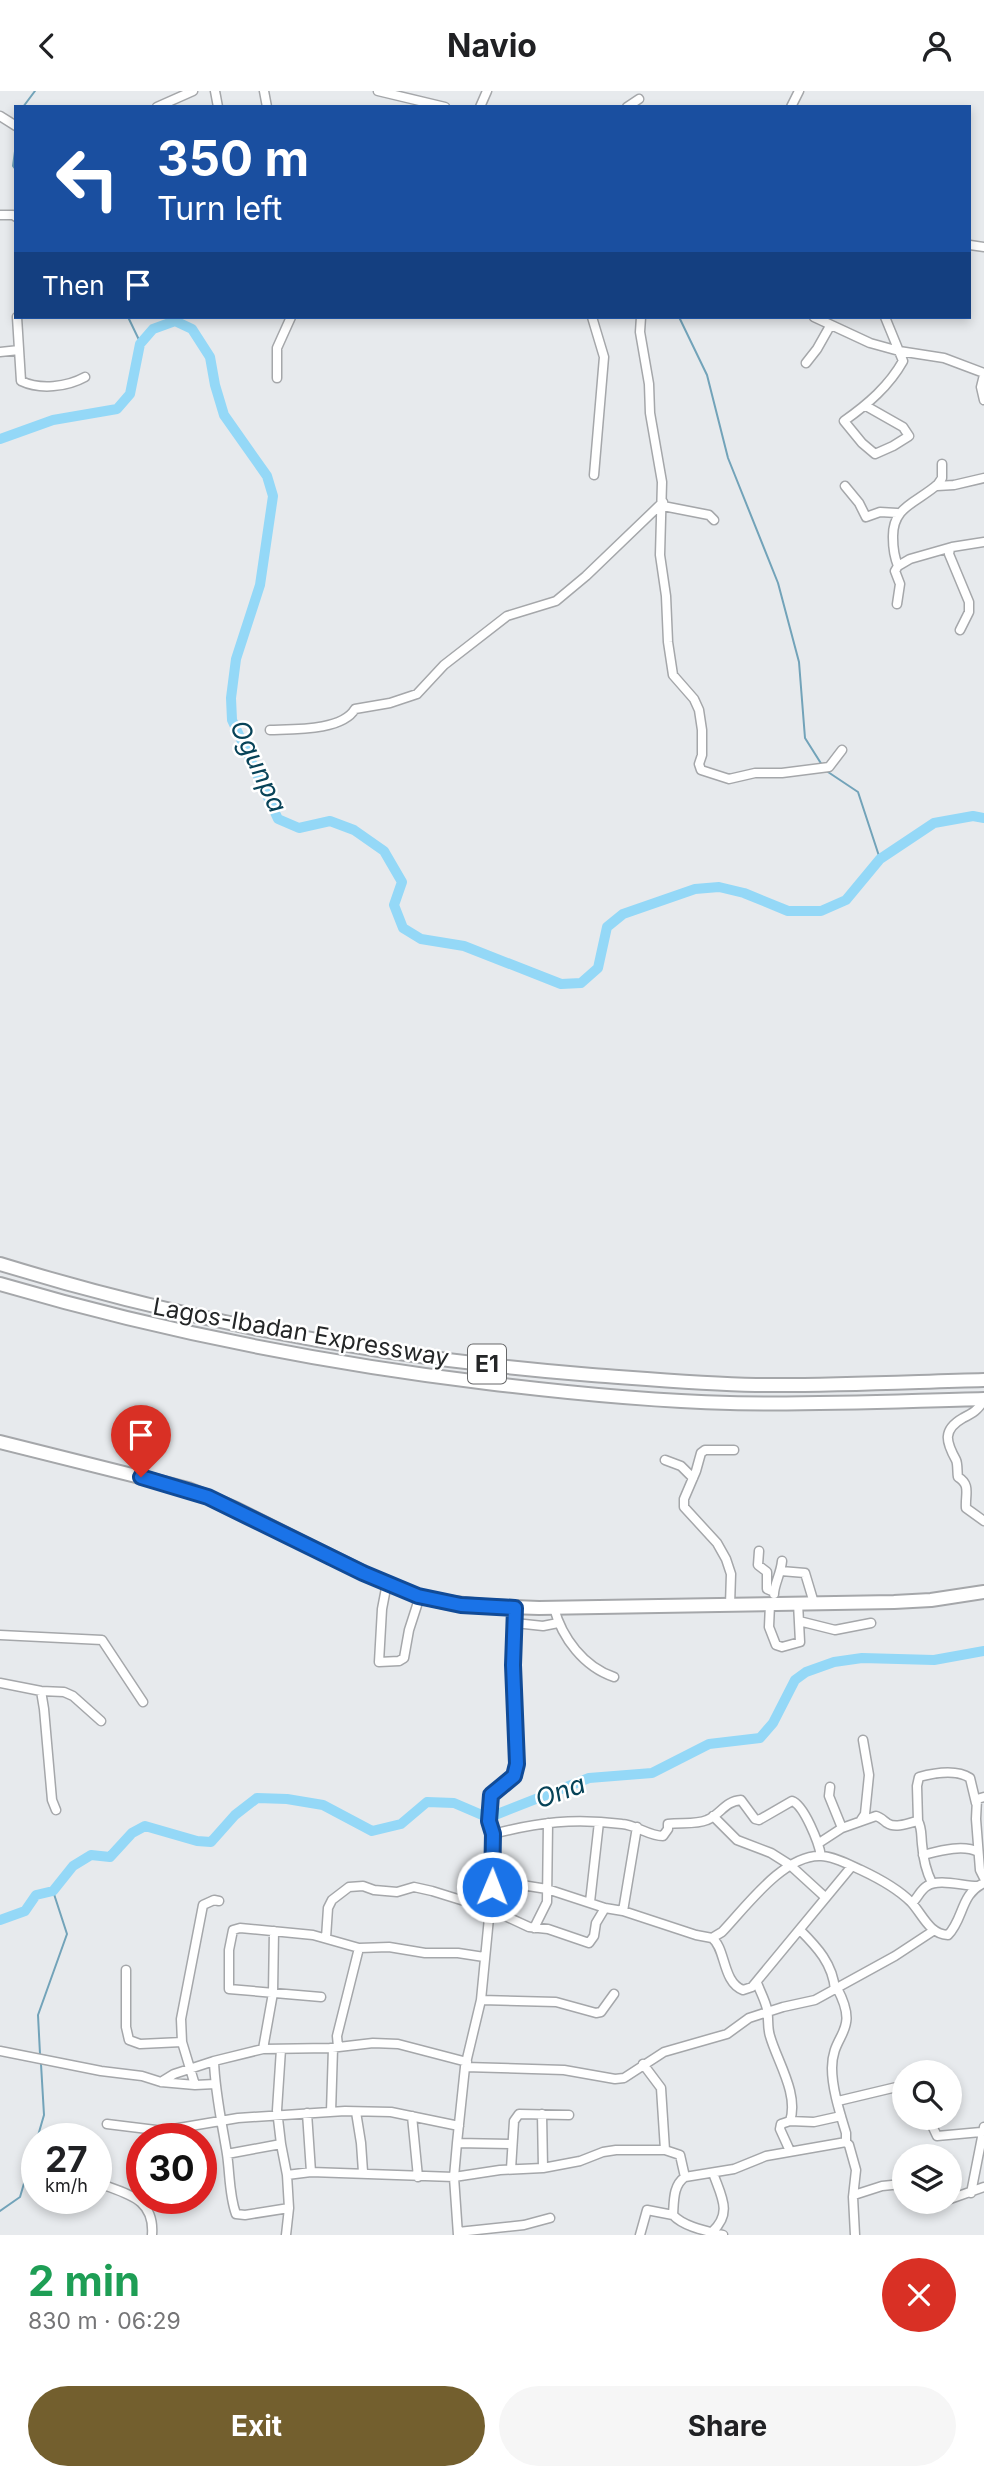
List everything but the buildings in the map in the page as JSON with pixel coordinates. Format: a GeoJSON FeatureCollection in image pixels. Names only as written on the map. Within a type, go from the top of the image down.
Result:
{"type":"FeatureCollection","features":[{"type":"Feature","properties":{"kind":"highway","name":"Lagos-Ibadan Expressway"},"geometry":{"type":"LineString","coordinates":[[0,1264],[138,1302],[242,1325],[365,1348],[470,1363],[716,1383],[984,1380]]}},
{"type":"Feature","properties":{"kind":"highway","name":"Lagos-Ibadan Expressway"},"geometry":{"type":"LineString","coordinates":[[0,1284],[158,1327],[322,1360],[432,1377],[560,1391],[729,1403],[984,1400]]}},
{"type":"Feature","properties":{"kind":"highway"},"geometry":{"type":"LineString","coordinates":[[0,1443],[188,1489],[236,1509],[387,1583],[420,1596],[461,1605],[554,1608],[730,1605],[773,1600],[814,1603],[930,1600],[984,1592]]}},
{"type":"Feature","properties":{"kind":"street"},"geometry":{"type":"LineString","coordinates":[[174,95],[193,91]]}},
{"type":"Feature","properties":{"kind":"street"},"geometry":{"type":"LineString","coordinates":[[377,91],[396,93],[438,105]]}},
{"type":"Feature","properties":{"kind":"street"},"geometry":{"type":"LineString","coordinates":[[630,105],[639,99]]}},
{"type":"Feature","properties":{"kind":"street"},"geometry":{"type":"LineString","coordinates":[[18,319],[21,381]]}},
{"type":"Feature","properties":{"kind":"street"},"geometry":{"type":"LineString","coordinates":[[277,378],[277,348],[289,319]]}},
{"type":"Feature","properties":{"kind":"street"},"geometry":{"type":"LineString","coordinates":[[593,319],[604,357],[594,475]]}},
{"type":"Feature","properties":{"kind":"street"},"geometry":{"type":"LineString","coordinates":[[641,319],[640,332],[663,504],[660,555],[671,661],[673,675],[694,699],[699,710],[702,730],[702,755],[699,764],[701,770],[729,779],[755,773],[814,770],[829,767],[842,750]]}},
{"type":"Feature","properties":{"kind":"street"},"geometry":{"type":"LineString","coordinates":[[818,319],[870,344],[944,358],[984,374],[981,387],[984,400]]}},
{"type":"Feature","properties":{"kind":"street"},"geometry":{"type":"LineString","coordinates":[[866,406],[903,427],[909,436],[875,454],[844,421],[866,406],[894,377],[903,361],[886,319]]}},
{"type":"Feature","properties":{"kind":"street"},"geometry":{"type":"LineString","coordinates":[[806,363],[830,326]]}},
{"type":"Feature","properties":{"kind":"street"},"geometry":{"type":"LineString","coordinates":[[0,352],[19,350],[21,381]]}},
{"type":"Feature","properties":{"kind":"street"},"geometry":{"type":"LineString","coordinates":[[21,381],[41,386],[77,382],[85,377]]}},
{"type":"Feature","properties":{"kind":"street"},"geometry":{"type":"LineString","coordinates":[[898,566],[893,552],[892,526],[897,513],[937,486],[942,478],[942,464]]}},
{"type":"Feature","properties":{"kind":"street"},"geometry":{"type":"LineString","coordinates":[[937,486],[984,478]]}},
{"type":"Feature","properties":{"kind":"street"},"geometry":{"type":"LineString","coordinates":[[845,486],[866,517],[880,512],[897,513]]}},
{"type":"Feature","properties":{"kind":"street"},"geometry":{"type":"LineString","coordinates":[[663,504],[709,516],[714,520]]}},
{"type":"Feature","properties":{"kind":"street"},"geometry":{"type":"LineString","coordinates":[[270,730],[325,726],[351,716],[355,709],[390,703],[417,694],[444,665],[507,616],[556,601],[663,504]]}},
{"type":"Feature","properties":{"kind":"street"},"geometry":{"type":"LineString","coordinates":[[897,604],[900,584],[895,571],[898,566],[909,559],[984,542]]}},
{"type":"Feature","properties":{"kind":"street"},"geometry":{"type":"LineString","coordinates":[[950,548],[949,554],[969,603],[969,612],[960,631]]}},
{"type":"Feature","properties":{"kind":"street"},"geometry":{"type":"LineString","coordinates":[[984,1400],[978,1411],[950,1426],[948,1431],[949,1450],[957,1461],[958,1477],[965,1481],[968,1487],[966,1508],[984,1521]]}},
{"type":"Feature","properties":{"kind":"street"},"geometry":{"type":"LineString","coordinates":[[730,1605],[732,1574],[726,1559],[709,1534],[684,1507],[684,1499],[701,1453],[705,1450],[734,1450]]}},
{"type":"Feature","properties":{"kind":"street"},"geometry":{"type":"LineString","coordinates":[[665,1460],[681,1466],[693,1478]]}},
{"type":"Feature","properties":{"kind":"street"},"geometry":{"type":"LineString","coordinates":[[759,1551],[758,1566],[767,1572],[767,1589],[773,1600]]}},
{"type":"Feature","properties":{"kind":"street"},"geometry":{"type":"LineString","coordinates":[[782,1561],[769,1627],[776,1645],[782,1647],[800,1642],[798,1603]]}},
{"type":"Feature","properties":{"kind":"street"},"geometry":{"type":"LineString","coordinates":[[781,1571],[805,1573],[814,1603]]}},
{"type":"Feature","properties":{"kind":"street"},"geometry":{"type":"LineString","coordinates":[[387,1583],[382,1609],[379,1662],[399,1661],[404,1658],[409,1630],[420,1596]]}},
{"type":"Feature","properties":{"kind":"street"},"geometry":{"type":"LineString","coordinates":[[515,1608],[513,1665],[517,1764],[514,1776],[491,1795],[489,1821],[493,1834],[490,1909],[481,2000],[466,2065],[454,2178],[458,2233],[524,2225],[550,2218]]}},
{"type":"Feature","properties":{"kind":"street"},"geometry":{"type":"LineString","coordinates":[[554,1608],[558,1623],[587,1663],[614,1677]]}},
{"type":"Feature","properties":{"kind":"street"},"geometry":{"type":"LineString","coordinates":[[799,1621],[835,1630],[871,1623]]}},
{"type":"Feature","properties":{"kind":"street"},"geometry":{"type":"LineString","coordinates":[[515,1623],[543,1626],[558,1623]]}},
{"type":"Feature","properties":{"kind":"street"},"geometry":{"type":"LineString","coordinates":[[0,1635],[102,1640],[143,1702]]}},
{"type":"Feature","properties":{"kind":"street"},"geometry":{"type":"LineString","coordinates":[[0,1683],[41,1691],[64,1692],[73,1696],[101,1721]]}},
{"type":"Feature","properties":{"kind":"street"},"geometry":{"type":"LineString","coordinates":[[41,1691],[52,1800],[56,1811]]}},
{"type":"Feature","properties":{"kind":"street"},"geometry":{"type":"LineString","coordinates":[[861,1820],[865,1814],[869,1775],[863,1740]]}},
{"type":"Feature","properties":{"kind":"street"},"geometry":{"type":"LineString","coordinates":[[932,1883],[927,1875],[921,1825],[918,1821],[917,1786],[919,1777],[928,1774],[964,1774],[970,1778],[976,1804],[982,1882]]}},
{"type":"Feature","properties":{"kind":"street"},"geometry":{"type":"LineString","coordinates":[[830,1787],[829,1796],[842,1828]]}},
{"type":"Feature","properties":{"kind":"street"},"geometry":{"type":"LineString","coordinates":[[976,1804],[977,1799],[984,1797]]}},
{"type":"Feature","properties":{"kind":"street"},"geometry":{"type":"LineString","coordinates":[[493,1834],[536,1823],[561,1821],[637,1827],[663,1836],[668,1824],[693,1824],[709,1820],[722,1807],[737,1800],[759,1820],[795,1801],[819,1843],[821,1856]]}},
{"type":"Feature","properties":{"kind":"street"},"geometry":{"type":"LineString","coordinates":[[713,1816],[737,1840],[771,1853],[790,1865],[825,1897]]}},
{"type":"Feature","properties":{"kind":"street"},"geometry":{"type":"LineString","coordinates":[[819,1843],[842,1828],[876,1816],[898,1827],[918,1821]]}},
{"type":"Feature","properties":{"kind":"street"},"geometry":{"type":"LineString","coordinates":[[590,1902],[599,1822]]}},
{"type":"Feature","properties":{"kind":"street"},"geometry":{"type":"LineString","coordinates":[[534,1928],[548,1902],[548,1823]]}},
{"type":"Feature","properties":{"kind":"street"},"geometry":{"type":"LineString","coordinates":[[623,1911],[637,1827]]}},
{"type":"Feature","properties":{"kind":"street"},"geometry":{"type":"LineString","coordinates":[[923,1855],[968,1848],[978,1852]]}},
{"type":"Feature","properties":{"kind":"street"},"geometry":{"type":"LineString","coordinates":[[712,1938],[722,1933],[779,1873],[790,1865],[821,1856],[880,1879],[912,1903],[933,1931],[948,1935],[956,1927],[966,1898],[982,1882]]}},
{"type":"Feature","properties":{"kind":"street"},"geometry":{"type":"LineString","coordinates":[[492,1887],[509,1883],[547,1889],[664,1926],[712,1938],[718,1944],[722,1960],[735,1986],[743,1990],[757,1983],[852,1866]]}},
{"type":"Feature","properties":{"kind":"street"},"geometry":{"type":"LineString","coordinates":[[912,1903],[919,1898],[923,1889],[932,1883],[944,1881],[960,1886],[982,1882]]}},
{"type":"Feature","properties":{"kind":"street"},"geometry":{"type":"LineString","coordinates":[[506,1916],[521,1885]]}},
{"type":"Feature","properties":{"kind":"street"},"geometry":{"type":"LineString","coordinates":[[326,1938],[328,1907],[332,1900],[349,1887],[363,1886],[397,1892],[414,1887],[490,1909],[534,1928],[548,1929],[589,1943],[605,1908]]}},
{"type":"Feature","properties":{"kind":"street"},"geometry":{"type":"LineString","coordinates":[[195,2085],[182,2042],[181,2019],[203,1905],[214,1900],[219,1901]]}},
{"type":"Feature","properties":{"kind":"street"},"geometry":{"type":"LineString","coordinates":[[321,1997],[229,1989],[233,1930],[240,1928],[326,1938],[359,1948],[389,1947],[425,1953],[458,1953],[484,1957]]}},
{"type":"Feature","properties":{"kind":"street"},"geometry":{"type":"LineString","coordinates":[[800,1930],[819,1949],[831,1969],[847,2014],[845,2030],[832,2068],[846,2142],[856,2170],[855,2235]]}},
{"type":"Feature","properties":{"kind":"street"},"geometry":{"type":"LineString","coordinates":[[263,2049],[273,1993],[274,1931]]}},
{"type":"Feature","properties":{"kind":"street"},"geometry":{"type":"LineString","coordinates":[[160,2082],[214,2061],[263,2049],[336,2048],[373,2043],[398,2044],[466,2065],[564,2070],[615,2079],[624,2078],[664,2052],[727,2033],[749,2018],[815,2000],[902,1952],[933,1931]]}},
{"type":"Feature","properties":{"kind":"street"},"geometry":{"type":"LineString","coordinates":[[331,2112],[337,2036],[359,1948]]}},
{"type":"Feature","properties":{"kind":"street"},"geometry":{"type":"LineString","coordinates":[[126,1971],[126,2027],[129,2040],[140,2044],[182,2042]]}},
{"type":"Feature","properties":{"kind":"street"},"geometry":{"type":"LineString","coordinates":[[757,1983],[768,2013],[766,2019],[770,2038],[791,2098],[793,2113],[790,2121]]}},
{"type":"Feature","properties":{"kind":"street"},"geometry":{"type":"LineString","coordinates":[[481,2000],[556,2002],[596,2013],[601,2012],[614,1994]]}},
{"type":"Feature","properties":{"kind":"street"},"geometry":{"type":"LineString","coordinates":[[281,2049],[278,2115],[288,2175],[286,2235]]}},
{"type":"Feature","properties":{"kind":"street"},"geometry":{"type":"LineString","coordinates":[[0,2051],[101,2071],[142,2076],[160,2082],[215,2084]]}},
{"type":"Feature","properties":{"kind":"street"},"geometry":{"type":"LineString","coordinates":[[214,2061],[232,2204],[236,2214],[289,2208]]}},
{"type":"Feature","properties":{"kind":"street"},"geometry":{"type":"LineString","coordinates":[[643,2064],[661,2088],[665,2150]]}},
{"type":"Feature","properties":{"kind":"street"},"geometry":{"type":"LineString","coordinates":[[838,2101],[892,2088]]}},
{"type":"Feature","properties":{"kind":"street"},"geometry":{"type":"LineString","coordinates":[[356,2112],[362,2143],[363,2172]]}},
{"type":"Feature","properties":{"kind":"street"},"geometry":{"type":"LineString","coordinates":[[217,2123],[239,2118],[307,2113],[391,2112],[458,2126]]}},
{"type":"Feature","properties":{"kind":"street"},"geometry":{"type":"LineString","coordinates":[[307,2113],[311,2172]]}},
{"type":"Feature","properties":{"kind":"street"},"geometry":{"type":"LineString","coordinates":[[511,2169],[514,2121],[519,2114],[569,2115]]}},
{"type":"Feature","properties":{"kind":"street"},"geometry":{"type":"LineString","coordinates":[[542,2114],[543,2168]]}},
{"type":"Feature","properties":{"kind":"street"},"geometry":{"type":"LineString","coordinates":[[412,2116],[418,2177]]}},
{"type":"Feature","properties":{"kind":"street"},"geometry":{"type":"LineString","coordinates":[[790,2151],[781,2124],[790,2121],[814,2122],[841,2116]]}},
{"type":"Feature","properties":{"kind":"street"},"geometry":{"type":"LineString","coordinates":[[934,2130],[937,2136],[983,2130],[971,2193]]}},
{"type":"Feature","properties":{"kind":"street"},"geometry":{"type":"LineString","coordinates":[[673,2215],[675,2193],[679,2181],[685,2177],[734,2169],[766,2156],[846,2142]]}},
{"type":"Feature","properties":{"kind":"street"},"geometry":{"type":"LineString","coordinates":[[457,2143],[511,2144]]}},
{"type":"Feature","properties":{"kind":"street"},"geometry":{"type":"LineString","coordinates":[[227,2154],[281,2144]]}},
{"type":"Feature","properties":{"kind":"street"},"geometry":{"type":"LineString","coordinates":[[288,2175],[363,2172],[454,2178],[511,2169],[543,2168],[580,2161],[603,2152],[665,2150],[680,2155],[685,2177]]}},
{"type":"Feature","properties":{"kind":"street"},"geometry":{"type":"LineString","coordinates":[[712,2232],[720,2225],[724,2216],[724,2202],[713,2173]]}},
{"type":"Feature","properties":{"kind":"street"},"geometry":{"type":"LineString","coordinates":[[854,2195],[892,2185]]}},
{"type":"Feature","properties":{"kind":"street"},"geometry":{"type":"LineString","coordinates":[[962,2196],[984,2187]]}},
{"type":"Feature","properties":{"kind":"street"},"geometry":{"type":"LineString","coordinates":[[112,2189],[143,2202],[153,2221],[152,2235]]}},
{"type":"Feature","properties":{"kind":"street"},"geometry":{"type":"LineString","coordinates":[[640,2235],[647,2210],[673,2215],[695,2231],[723,2235]]}},
{"type":"Feature","properties":{"kind":"waterway"},"geometry":{"type":"LineString","coordinates":[[24,105],[35,91]]}},
{"type":"Feature","properties":{"kind":"waterway"},"geometry":{"type":"LineString","coordinates":[[14,159],[14,167]]}},
{"type":"Feature","properties":{"kind":"waterway"},"geometry":{"type":"LineString","coordinates":[[129,319],[141,344]]}},
{"type":"Feature","properties":{"kind":"waterway"},"geometry":{"type":"LineString","coordinates":[[680,319],[707,375],[728,458],[778,583],[799,662],[805,738],[822,765]]}},
{"type":"Feature","properties":{"kind":"waterway","name":"Ogunpa"},"geometry":{"type":"LineString","coordinates":[[0,439],[53,420],[117,409],[130,394],[140,344],[153,329],[175,321],[192,329],[210,357],[224,415],[267,476],[273,496],[260,585],[236,659],[231,698],[232,720],[278,819],[299,828],[330,821],[354,830],[384,851],[402,882],[394,905],[403,928],[421,939],[464,946],[561,984],[581,983],[598,968],[607,927],[623,914],[695,889],[719,887],[744,893],[788,911],[821,911],[846,900],[880,859],[934,823],[973,816],[984,818]]}},
{"type":"Feature","properties":{"kind":"waterway"},"geometry":{"type":"LineString","coordinates":[[825,770],[858,792],[880,859]]}},
{"type":"Feature","properties":{"kind":"waterway","name":"Ona"},"geometry":{"type":"LineString","coordinates":[[0,1920],[25,1911],[36,1895],[53,1891],[73,1866],[91,1855],[110,1857],[132,1833],[145,1826],[197,1841],[211,1842],[235,1815],[257,1798],[287,1799],[323,1805],[372,1831],[401,1824],[427,1802],[454,1803],[482,1815],[495,1815],[589,1778],[652,1773],[709,1744],[760,1738],[773,1723],[795,1680],[806,1672],[834,1662],[862,1658],[934,1660],[984,1651]]}},
{"type":"Feature","properties":{"kind":"waterway"},"geometry":{"type":"LineString","coordinates":[[40,2054],[38,2015],[67,1934],[53,1891]]}},
{"type":"Feature","properties":{"kind":"waterway"},"geometry":{"type":"LineString","coordinates":[[41,2064],[44,2115],[42,2123]]}},
{"type":"Feature","properties":{"kind":"waterway"},"geometry":{"type":"LineString","coordinates":[[0,2211],[21,2194]]}},
{"type":"Feature","properties":{"kind":"route"},"geometry":{"type":"LineString","coordinates":[[141,1477],[208,1497],[363,1573],[418,1596],[461,1605],[515,1608],[513,1665],[517,1764],[514,1776],[491,1795],[489,1821],[493,1834],[492,1887]]}}]}
